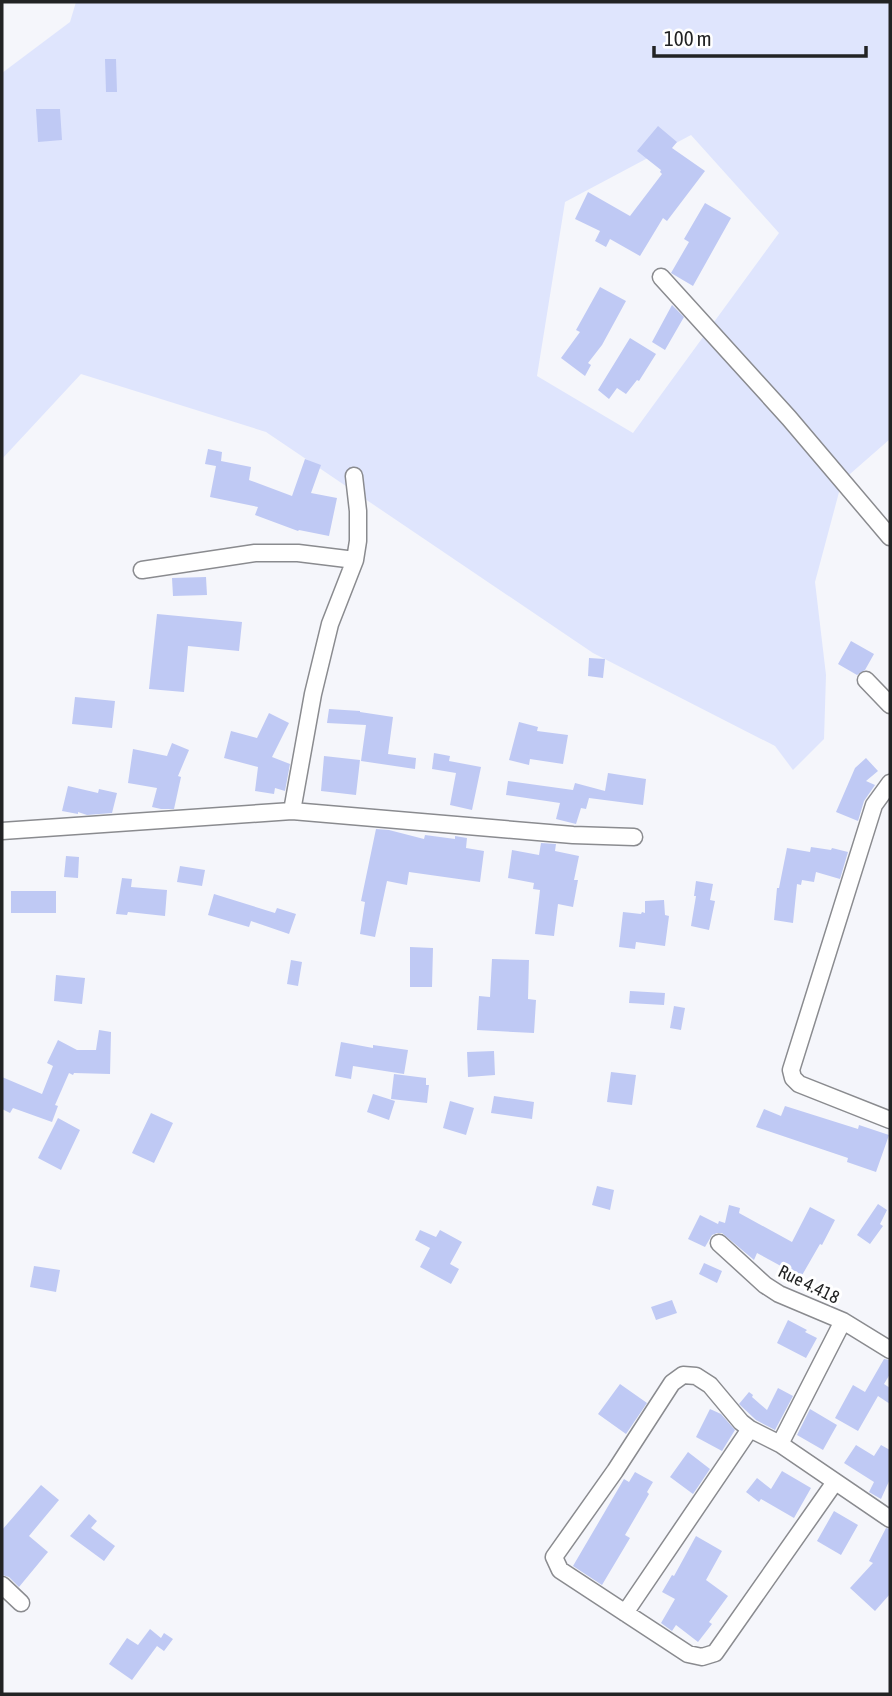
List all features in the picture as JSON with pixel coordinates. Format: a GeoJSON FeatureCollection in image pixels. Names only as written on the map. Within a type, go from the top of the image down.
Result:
{"type":"FeatureCollection","features":[{"type":"Feature","properties":{"kind":"street"},"geometry":{"type":"LineString","coordinates":[[661,277],[789,418],[890,537]]}},
{"type":"Feature","properties":{"kind":"street"},"geometry":{"type":"LineString","coordinates":[[292,811],[318,671],[330,624],[355,560],[358,511],[354,476]]}},
{"type":"Feature","properties":{"kind":"street"},"geometry":{"type":"LineString","coordinates":[[142,570],[255,553],[298,553],[355,560]]}},
{"type":"Feature","properties":{"kind":"street"},"geometry":{"type":"LineString","coordinates":[[866,680],[890,705]]}},
{"type":"Feature","properties":{"kind":"street"},"geometry":{"type":"LineString","coordinates":[[890,783],[874,805],[791,1070],[793,1078],[799,1084],[890,1120]]}},
{"type":"Feature","properties":{"kind":"street"},"geometry":{"type":"LineString","coordinates":[[2,831],[292,811],[562,834],[634,837]]}},
{"type":"Feature","properties":{"kind":"street","name":"Rue 4.418"},"geometry":{"type":"LineString","coordinates":[[719,1243],[765,1285],[779,1294],[843,1321],[890,1350]]}},
{"type":"Feature","properties":{"kind":"street"},"geometry":{"type":"LineString","coordinates":[[780,1444],[843,1321]]}},
{"type":"Feature","properties":{"kind":"street"},"geometry":{"type":"LineString","coordinates":[[835,1482],[715,1653],[702,1657],[688,1654],[559,1570],[555,1562],[554,1557],[615,1471],[672,1383],[683,1375],[696,1376],[710,1385],[750,1429],[780,1444],[890,1519]]}},
{"type":"Feature","properties":{"kind":"street"},"geometry":{"type":"LineString","coordinates":[[625,1613],[750,1429]]}},
{"type":"Feature","properties":{"kind":"street"},"geometry":{"type":"LineString","coordinates":[[2,1585],[21,1603]]}},
{"type":"Feature","properties":{"kind":"shaded area"},"geometry":{"type":"Polygon","coordinates":[[[76,2],[890,2],[890,439],[842,481],[815,582],[826,675],[824,739],[793,770],[775,746],[593,653],[266,432],[81,374],[2,459],[2,73],[70,22],[76,2]],[[691,135],[565,202],[537,376],[633,433],[779,233],[691,135]]]}},
{"type":"Feature","properties":{"kind":"building"},"geometry":{"type":"Polygon","coordinates":[[[105,59],[116,59],[117,92],[106,92],[105,59]]]}},
{"type":"Feature","properties":{"kind":"building"},"geometry":{"type":"Polygon","coordinates":[[[36,109],[60,109],[62,140],[38,142],[36,109]]]}},
{"type":"Feature","properties":{"kind":"building"},"geometry":{"type":"Polygon","coordinates":[[[658,126],[677,142],[672,148],[705,171],[667,221],[663,218],[640,256],[610,239],[606,247],[595,241],[600,231],[575,219],[588,192],[630,216],[662,174],[661,170],[637,151],[658,126]]]}},
{"type":"Feature","properties":{"kind":"building"},"geometry":{"type":"Polygon","coordinates":[[[705,203],[731,218],[693,286],[671,273],[689,242],[684,239],[705,203]]]}},
{"type":"Feature","properties":{"kind":"building"},"geometry":{"type":"Polygon","coordinates":[[[600,287],[626,301],[602,345],[588,363],[591,365],[585,376],[561,358],[580,332],[576,330],[600,287]]]}},
{"type":"Feature","properties":{"kind":"building"},"geometry":{"type":"Polygon","coordinates":[[[672,305],[684,317],[665,350],[652,342],[672,305]]]}},
{"type":"Feature","properties":{"kind":"building"},"geometry":{"type":"Polygon","coordinates":[[[630,338],[656,354],[639,381],[637,380],[626,394],[617,388],[609,399],[598,390],[630,338]]]}},
{"type":"Feature","properties":{"kind":"building"},"geometry":{"type":"Polygon","coordinates":[[[208,449],[222,452],[221,461],[251,467],[249,480],[292,496],[305,459],[321,465],[311,493],[337,498],[329,536],[298,531],[255,515],[258,507],[210,497],[216,466],[205,464],[208,449]]]}},
{"type":"Feature","properties":{"kind":"building"},"geometry":{"type":"Polygon","coordinates":[[[206,577],[207,595],[173,596],[172,578],[206,577]]]}},
{"type":"Feature","properties":{"kind":"building"},"geometry":{"type":"Polygon","coordinates":[[[157,614],[242,622],[239,651],[188,646],[184,692],[149,689],[157,614]]]}},
{"type":"Feature","properties":{"kind":"building"},"geometry":{"type":"Polygon","coordinates":[[[851,641],[874,654],[865,670],[857,675],[838,664],[851,641]]]}},
{"type":"Feature","properties":{"kind":"building"},"geometry":{"type":"Polygon","coordinates":[[[589,658],[605,659],[603,678],[588,676],[589,658]]]}},
{"type":"Feature","properties":{"kind":"building"},"geometry":{"type":"Polygon","coordinates":[[[75,697],[115,701],[112,728],[72,724],[75,697]]]}},
{"type":"Feature","properties":{"kind":"building"},"geometry":{"type":"Polygon","coordinates":[[[329,709],[393,717],[388,754],[416,758],[415,769],[361,761],[366,725],[327,723],[329,709]]]}},
{"type":"Feature","properties":{"kind":"building"},"geometry":{"type":"Polygon","coordinates":[[[269,713],[289,723],[272,757],[290,764],[285,791],[275,788],[274,794],[255,791],[258,767],[224,758],[231,731],[257,738],[269,713]]]}},
{"type":"Feature","properties":{"kind":"building"},"geometry":{"type":"Polygon","coordinates":[[[519,722],[538,727],[537,731],[568,735],[563,764],[530,759],[529,765],[509,760],[519,722]]]}},
{"type":"Feature","properties":{"kind":"building"},"geometry":{"type":"Polygon","coordinates":[[[172,743],[189,750],[178,776],[181,777],[174,809],[152,807],[157,788],[128,783],[133,749],[167,756],[172,743]]]}},
{"type":"Feature","properties":{"kind":"building"},"geometry":{"type":"Polygon","coordinates":[[[434,753],[450,756],[449,761],[481,767],[472,810],[450,805],[456,773],[432,769],[434,753]]]}},
{"type":"Feature","properties":{"kind":"building"},"geometry":{"type":"Polygon","coordinates":[[[324,756],[360,760],[356,795],[321,791],[324,756]]]}},
{"type":"Feature","properties":{"kind":"building"},"geometry":{"type":"Polygon","coordinates":[[[866,758],[878,771],[866,781],[875,785],[864,801],[858,821],[836,812],[855,768],[866,758]]]}},
{"type":"Feature","properties":{"kind":"building"},"geometry":{"type":"Polygon","coordinates":[[[608,773],[646,779],[643,805],[589,798],[586,809],[581,808],[576,824],[556,819],[560,803],[506,795],[508,781],[573,790],[575,783],[605,791],[608,773]]]}},
{"type":"Feature","properties":{"kind":"building"},"geometry":{"type":"Polygon","coordinates":[[[68,786],[98,793],[99,789],[117,793],[112,813],[87,815],[62,811],[68,786]]]}},
{"type":"Feature","properties":{"kind":"building"},"geometry":{"type":"Polygon","coordinates":[[[376,829],[424,839],[425,835],[467,838],[466,848],[484,851],[480,882],[409,872],[407,885],[387,881],[375,937],[360,934],[365,902],[361,901],[376,829]]]}},
{"type":"Feature","properties":{"kind":"building"},"geometry":{"type":"Polygon","coordinates":[[[541,843],[556,844],[555,851],[579,856],[574,880],[578,880],[573,907],[558,904],[554,936],[535,934],[540,890],[533,889],[534,883],[508,878],[512,850],[539,855],[541,843]]]}},
{"type":"Feature","properties":{"kind":"building"},"geometry":{"type":"Polygon","coordinates":[[[811,847],[848,852],[840,879],[816,872],[814,882],[802,880],[801,885],[797,884],[793,923],[774,920],[777,888],[787,848],[810,852],[811,847]]]}},
{"type":"Feature","properties":{"kind":"building"},"geometry":{"type":"Polygon","coordinates":[[[66,856],[79,857],[78,878],[64,877],[66,856]]]}},
{"type":"Feature","properties":{"kind":"building"},"geometry":{"type":"Polygon","coordinates":[[[180,866],[205,870],[202,886],[177,882],[180,866]]]}},
{"type":"Feature","properties":{"kind":"building"},"geometry":{"type":"Polygon","coordinates":[[[122,878],[132,879],[131,887],[167,890],[165,916],[128,912],[127,915],[116,914],[122,878]]]}},
{"type":"Feature","properties":{"kind":"building"},"geometry":{"type":"Polygon","coordinates":[[[696,881],[713,884],[710,900],[715,901],[709,930],[691,926],[696,881]]]}},
{"type":"Feature","properties":{"kind":"building"},"geometry":{"type":"Polygon","coordinates":[[[11,891],[56,891],[56,913],[11,913],[11,891]]]}},
{"type":"Feature","properties":{"kind":"building"},"geometry":{"type":"Polygon","coordinates":[[[214,894],[275,913],[277,908],[296,914],[289,934],[251,921],[249,927],[208,915],[214,894]]]}},
{"type":"Feature","properties":{"kind":"building"},"geometry":{"type":"Polygon","coordinates":[[[664,900],[665,915],[669,916],[665,946],[636,942],[635,949],[619,947],[623,912],[645,913],[645,901],[664,900]]]}},
{"type":"Feature","properties":{"kind":"building"},"geometry":{"type":"Polygon","coordinates":[[[410,947],[433,948],[432,987],[410,987],[410,947]]]}},
{"type":"Feature","properties":{"kind":"building"},"geometry":{"type":"Polygon","coordinates":[[[492,959],[529,960],[528,999],[536,1000],[534,1033],[477,1030],[479,996],[490,997],[492,959]]]}},
{"type":"Feature","properties":{"kind":"building"},"geometry":{"type":"Polygon","coordinates":[[[291,960],[302,962],[298,986],[287,984],[291,960]]]}},
{"type":"Feature","properties":{"kind":"building"},"geometry":{"type":"Polygon","coordinates":[[[56,975],[85,978],[82,1004],[54,1001],[56,975]]]}},
{"type":"Feature","properties":{"kind":"building"},"geometry":{"type":"Polygon","coordinates":[[[630,991],[665,993],[664,1005],[629,1003],[630,991]]]}},
{"type":"Feature","properties":{"kind":"building"},"geometry":{"type":"Polygon","coordinates":[[[674,1006],[685,1008],[681,1030],[670,1028],[674,1006]]]}},
{"type":"Feature","properties":{"kind":"building"},"geometry":{"type":"Polygon","coordinates":[[[99,1030],[111,1032],[110,1074],[69,1073],[55,1105],[58,1106],[52,1122],[13,1108],[10,1113],[2,1109],[2,1077],[42,1094],[53,1066],[47,1063],[58,1040],[77,1050],[96,1050],[99,1030]]]}},
{"type":"Feature","properties":{"kind":"building"},"geometry":{"type":"Polygon","coordinates":[[[341,1042],[373,1048],[373,1045],[408,1050],[404,1074],[353,1066],[351,1079],[335,1076],[341,1042]]]}},
{"type":"Feature","properties":{"kind":"building"},"geometry":{"type":"Polygon","coordinates":[[[494,1051],[495,1075],[468,1077],[467,1052],[494,1051]]]}},
{"type":"Feature","properties":{"kind":"building"},"geometry":{"type":"Polygon","coordinates":[[[611,1072],[636,1075],[632,1105],[607,1102],[611,1072]]]}},
{"type":"Feature","properties":{"kind":"building"},"geometry":{"type":"Polygon","coordinates":[[[394,1074],[426,1078],[426,1085],[429,1085],[427,1103],[391,1099],[394,1074]]]}},
{"type":"Feature","properties":{"kind":"building"},"geometry":{"type":"Polygon","coordinates":[[[373,1094],[395,1101],[389,1120],[367,1112],[373,1094]]]}},
{"type":"Feature","properties":{"kind":"building"},"geometry":{"type":"Polygon","coordinates":[[[494,1096],[534,1102],[532,1119],[491,1113],[494,1096]]]}},
{"type":"Feature","properties":{"kind":"building"},"geometry":{"type":"Polygon","coordinates":[[[450,1101],[474,1108],[466,1135],[443,1128],[450,1101]]]}},
{"type":"Feature","properties":{"kind":"building"},"geometry":{"type":"Polygon","coordinates":[[[785,1106],[858,1129],[859,1125],[889,1135],[876,1172],[847,1162],[848,1158],[756,1127],[764,1109],[781,1116],[785,1106]]]}},
{"type":"Feature","properties":{"kind":"building"},"geometry":{"type":"Polygon","coordinates":[[[151,1113],[173,1123],[154,1163],[132,1153],[151,1113]]]}},
{"type":"Feature","properties":{"kind":"building"},"geometry":{"type":"Polygon","coordinates":[[[58,1118],[80,1130],[61,1170],[38,1158],[58,1118]]]}},
{"type":"Feature","properties":{"kind":"building"},"geometry":{"type":"Polygon","coordinates":[[[597,1186],[614,1190],[610,1210],[592,1205],[597,1186]]]}},
{"type":"Feature","properties":{"kind":"building"},"geometry":{"type":"Polygon","coordinates":[[[878,1204],[887,1210],[880,1224],[883,1226],[870,1244],[857,1235],[878,1204]]]}},
{"type":"Feature","properties":{"kind":"building"},"geometry":{"type":"Polygon","coordinates":[[[729,1205],[740,1208],[739,1213],[792,1242],[810,1207],[835,1220],[801,1277],[757,1253],[754,1260],[722,1233],[712,1235],[705,1247],[688,1239],[700,1215],[718,1224],[719,1221],[725,1223],[729,1205]]]}},
{"type":"Feature","properties":{"kind":"building"},"geometry":{"type":"Polygon","coordinates":[[[420,1230],[436,1237],[440,1230],[462,1242],[450,1264],[459,1269],[451,1284],[420,1267],[430,1248],[415,1240],[420,1230]]]}},
{"type":"Feature","properties":{"kind":"building"},"geometry":{"type":"Polygon","coordinates":[[[704,1263],[722,1271],[717,1283],[699,1274],[704,1263]]]}},
{"type":"Feature","properties":{"kind":"building"},"geometry":{"type":"Polygon","coordinates":[[[34,1266],[60,1270],[56,1292],[30,1287],[34,1266]]]}},
{"type":"Feature","properties":{"kind":"building"},"geometry":{"type":"Polygon","coordinates":[[[672,1300],[677,1313],[656,1320],[651,1307],[672,1300]]]}},
{"type":"Feature","properties":{"kind":"building"},"geometry":{"type":"Polygon","coordinates":[[[788,1320],[817,1338],[806,1358],[777,1343],[788,1320]]]}},
{"type":"Feature","properties":{"kind":"building"},"geometry":{"type":"Polygon","coordinates":[[[884,1359],[890,1360],[890,1374],[884,1384],[890,1388],[890,1404],[878,1396],[858,1431],[835,1418],[853,1385],[865,1392],[884,1359]]]}},
{"type":"Feature","properties":{"kind":"building"},"geometry":{"type":"Polygon","coordinates":[[[620,1384],[647,1403],[626,1434],[598,1414],[620,1384]]]}},
{"type":"Feature","properties":{"kind":"building"},"geometry":{"type":"Polygon","coordinates":[[[778,1388],[793,1396],[775,1430],[756,1420],[739,1404],[749,1392],[767,1410],[778,1388]]]}},
{"type":"Feature","properties":{"kind":"building"},"geometry":{"type":"Polygon","coordinates":[[[710,1409],[721,1414],[735,1430],[722,1451],[696,1437],[710,1409]]]}},
{"type":"Feature","properties":{"kind":"building"},"geometry":{"type":"Polygon","coordinates":[[[810,1409],[837,1425],[823,1450],[797,1435],[810,1409]]]}},
{"type":"Feature","properties":{"kind":"building"},"geometry":{"type":"Polygon","coordinates":[[[856,1445],[874,1456],[881,1445],[890,1450],[890,1479],[881,1499],[869,1492],[874,1482],[844,1463],[856,1445]]]}},
{"type":"Feature","properties":{"kind":"building"},"geometry":{"type":"Polygon","coordinates":[[[688,1452],[710,1469],[693,1494],[670,1477],[688,1452]]]}},
{"type":"Feature","properties":{"kind":"building"},"geometry":{"type":"Polygon","coordinates":[[[782,1471],[811,1488],[794,1518],[761,1499],[759,1502],[746,1492],[757,1478],[771,1489],[782,1471]]]}},
{"type":"Feature","properties":{"kind":"building"},"geometry":{"type":"Polygon","coordinates":[[[635,1472],[653,1482],[625,1535],[630,1538],[602,1585],[573,1566],[624,1479],[629,1482],[635,1472]]]}},
{"type":"Feature","properties":{"kind":"building"},"geometry":{"type":"Polygon","coordinates":[[[41,1485],[59,1500],[29,1536],[48,1552],[19,1587],[9,1577],[2,1575],[2,1530],[41,1485]]]}},
{"type":"Feature","properties":{"kind":"building"},"geometry":{"type":"Polygon","coordinates":[[[834,1511],[858,1525],[841,1555],[817,1541],[834,1511]]]}},
{"type":"Feature","properties":{"kind":"building"},"geometry":{"type":"Polygon","coordinates":[[[89,1514],[97,1521],[91,1528],[115,1546],[104,1561],[70,1536],[89,1514]]]}},
{"type":"Feature","properties":{"kind":"building"},"geometry":{"type":"Polygon","coordinates":[[[886,1528],[890,1529],[890,1594],[875,1611],[850,1588],[873,1563],[869,1561],[886,1528]]]}},
{"type":"Feature","properties":{"kind":"building"},"geometry":{"type":"Polygon","coordinates":[[[696,1536],[722,1551],[706,1580],[728,1596],[698,1642],[676,1625],[672,1631],[661,1623],[675,1599],[662,1592],[696,1536]]]}},
{"type":"Feature","properties":{"kind":"building"},"geometry":{"type":"Polygon","coordinates":[[[150,1629],[161,1638],[164,1633],[173,1639],[164,1651],[157,1646],[132,1680],[109,1664],[127,1638],[138,1645],[150,1629]]]}}]}
